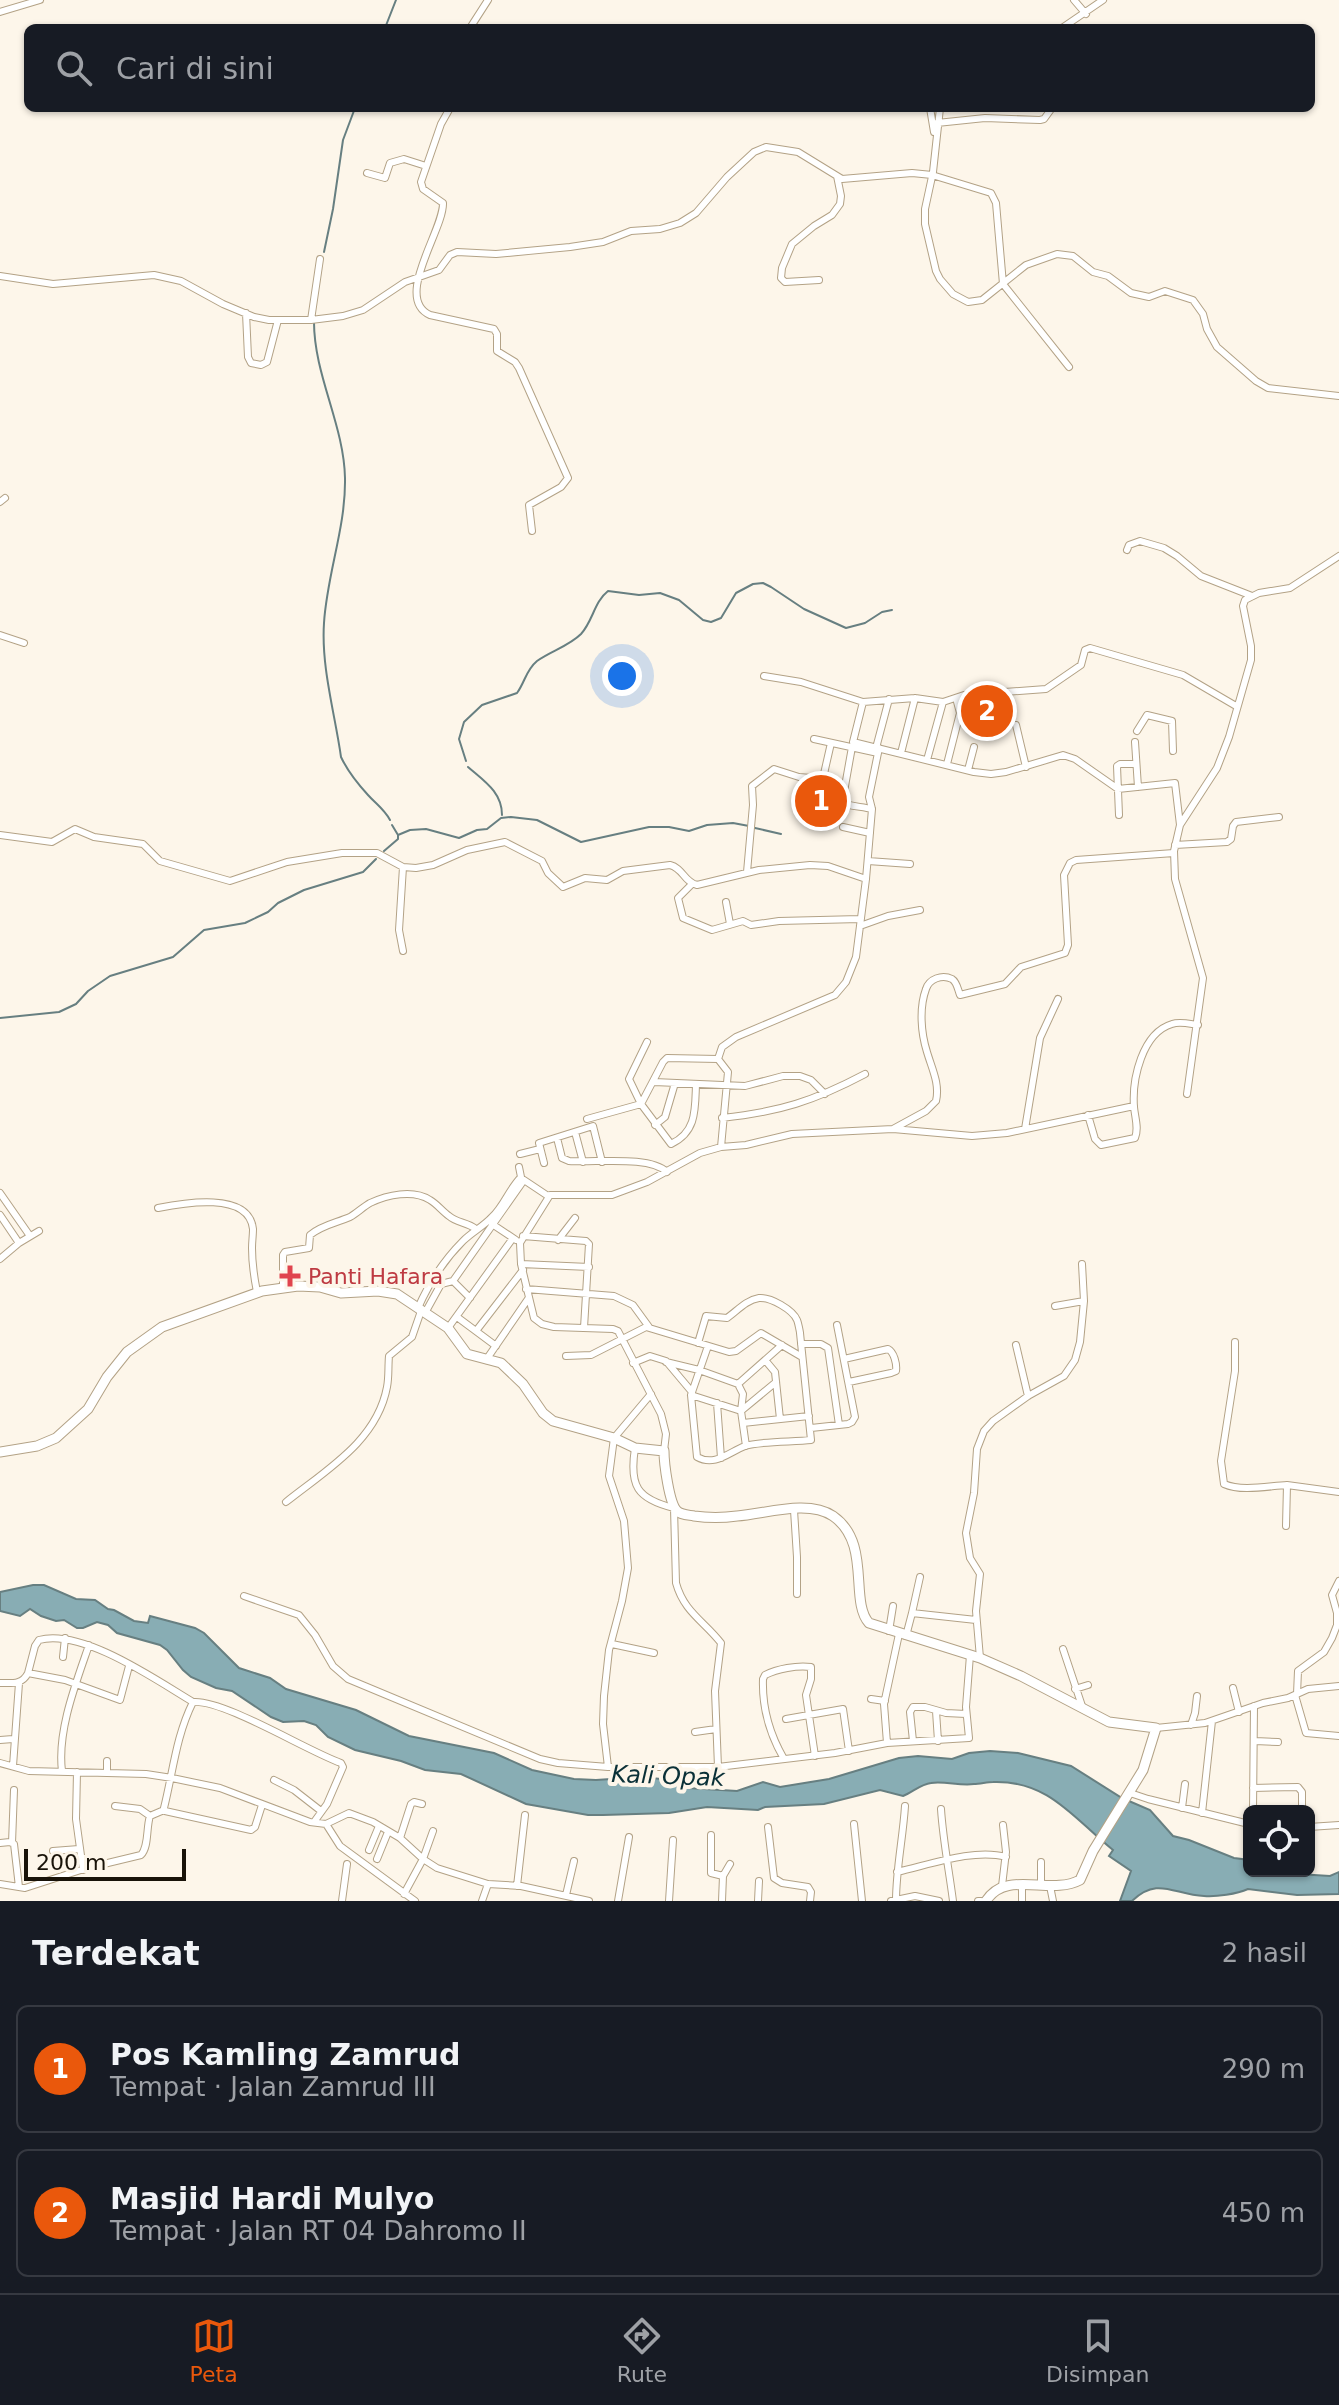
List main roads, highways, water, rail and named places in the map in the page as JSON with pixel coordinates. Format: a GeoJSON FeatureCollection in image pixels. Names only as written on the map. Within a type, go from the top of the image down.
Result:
{"type":"FeatureCollection","features":[{"type":"Feature","properties":{"kind":"water"},"geometry":{"type":"Polygon","coordinates":[[[44,1585],[76,1599],[95,1600],[134,1621],[148,1623],[150,1616],[195,1628],[239,1668],[270,1678],[286,1689],[356,1710],[409,1736],[494,1753],[532,1770],[574,1779],[641,1777],[661,1779],[688,1788],[737,1791],[763,1782],[780,1787],[829,1779],[899,1758],[952,1759],[990,1751],[1018,1753],[1071,1766],[1122,1798],[1150,1810],[1173,1836],[1243,1859],[1243,1877],[1315,1877],[1339,1872],[1339,1894],[1297,1895],[1248,1889],[1209,1896],[1158,1888],[1132,1901],[1120,1901],[1131,1871],[1109,1856],[1113,1850],[1045,1794],[1013,1783],[931,1783],[903,1796],[880,1790],[824,1804],[758,1810],[707,1807],[669,1813],[588,1815],[526,1804],[461,1774],[425,1770],[355,1750],[328,1737],[316,1725],[304,1721],[283,1722],[271,1717],[232,1691],[191,1677],[160,1645],[117,1633],[108,1625],[97,1622],[77,1628],[64,1620],[56,1621],[30,1609],[20,1616],[0,1611],[0,1592],[44,1585]]]}},
{"type":"Feature","properties":{"kind":"waterway"},"geometry":{"type":"LineString","coordinates":[[387,24],[396,0]]}},
{"type":"Feature","properties":{"kind":"waterway"},"geometry":{"type":"LineString","coordinates":[[324,252],[343,140],[354,112]]}},
{"type":"Feature","properties":{"kind":"waterway"},"geometry":{"type":"LineString","coordinates":[[314,322],[315,342],[340,439],[345,478],[343,514],[324,623],[326,673],[341,757],[356,782],[390,820]]}},
{"type":"Feature","properties":{"kind":"waterway"},"geometry":{"type":"LineString","coordinates":[[466,761],[459,739],[464,722],[482,705],[517,693],[537,661],[581,634],[608,591],[639,595],[660,593],[679,600],[703,620],[711,622],[721,618],[736,593],[753,584],[763,583],[804,609],[846,628],[892,610]]}},
{"type":"Feature","properties":{"kind":"waterway"},"geometry":{"type":"LineString","coordinates":[[468,767],[495,793],[502,815]]}},
{"type":"Feature","properties":{"kind":"waterway"},"geometry":{"type":"LineString","coordinates":[[398,835],[426,829],[459,838],[487,829],[501,818],[511,817],[537,820],[581,842],[649,827],[689,831],[707,825],[733,823],[749,826]]}},
{"type":"Feature","properties":{"kind":"waterway"},"geometry":{"type":"LineString","coordinates":[[384,851],[398,839],[392,825]]}},
{"type":"Feature","properties":{"kind":"waterway"},"geometry":{"type":"LineString","coordinates":[[755,828],[781,834]]}},
{"type":"Feature","properties":{"kind":"waterway"},"geometry":{"type":"LineString","coordinates":[[0,1018],[59,1012],[76,1004],[88,991],[110,976],[173,957],[204,930],[245,923],[304,890],[363,872],[376,859]]}},
{"type":"Feature","properties":{"kind":"place","name":"Masjid Hardi Mulyo"},"geometry":{"type":"Point","coordinates":[987,711]}},
{"type":"Feature","properties":{"kind":"place","name":"Pos Kamling Zamrud"},"geometry":{"type":"Point","coordinates":[821,801]}},
{"type":"Feature","properties":{"kind":"place","name":"Panti Hafara"},"geometry":{"type":"Point","coordinates":[290,1276]}},
{"type":"Feature","properties":{"kind":"water label","name":"Kali Opak"},"geometry":{"type":"Point","coordinates":[668,1776]}}]}
